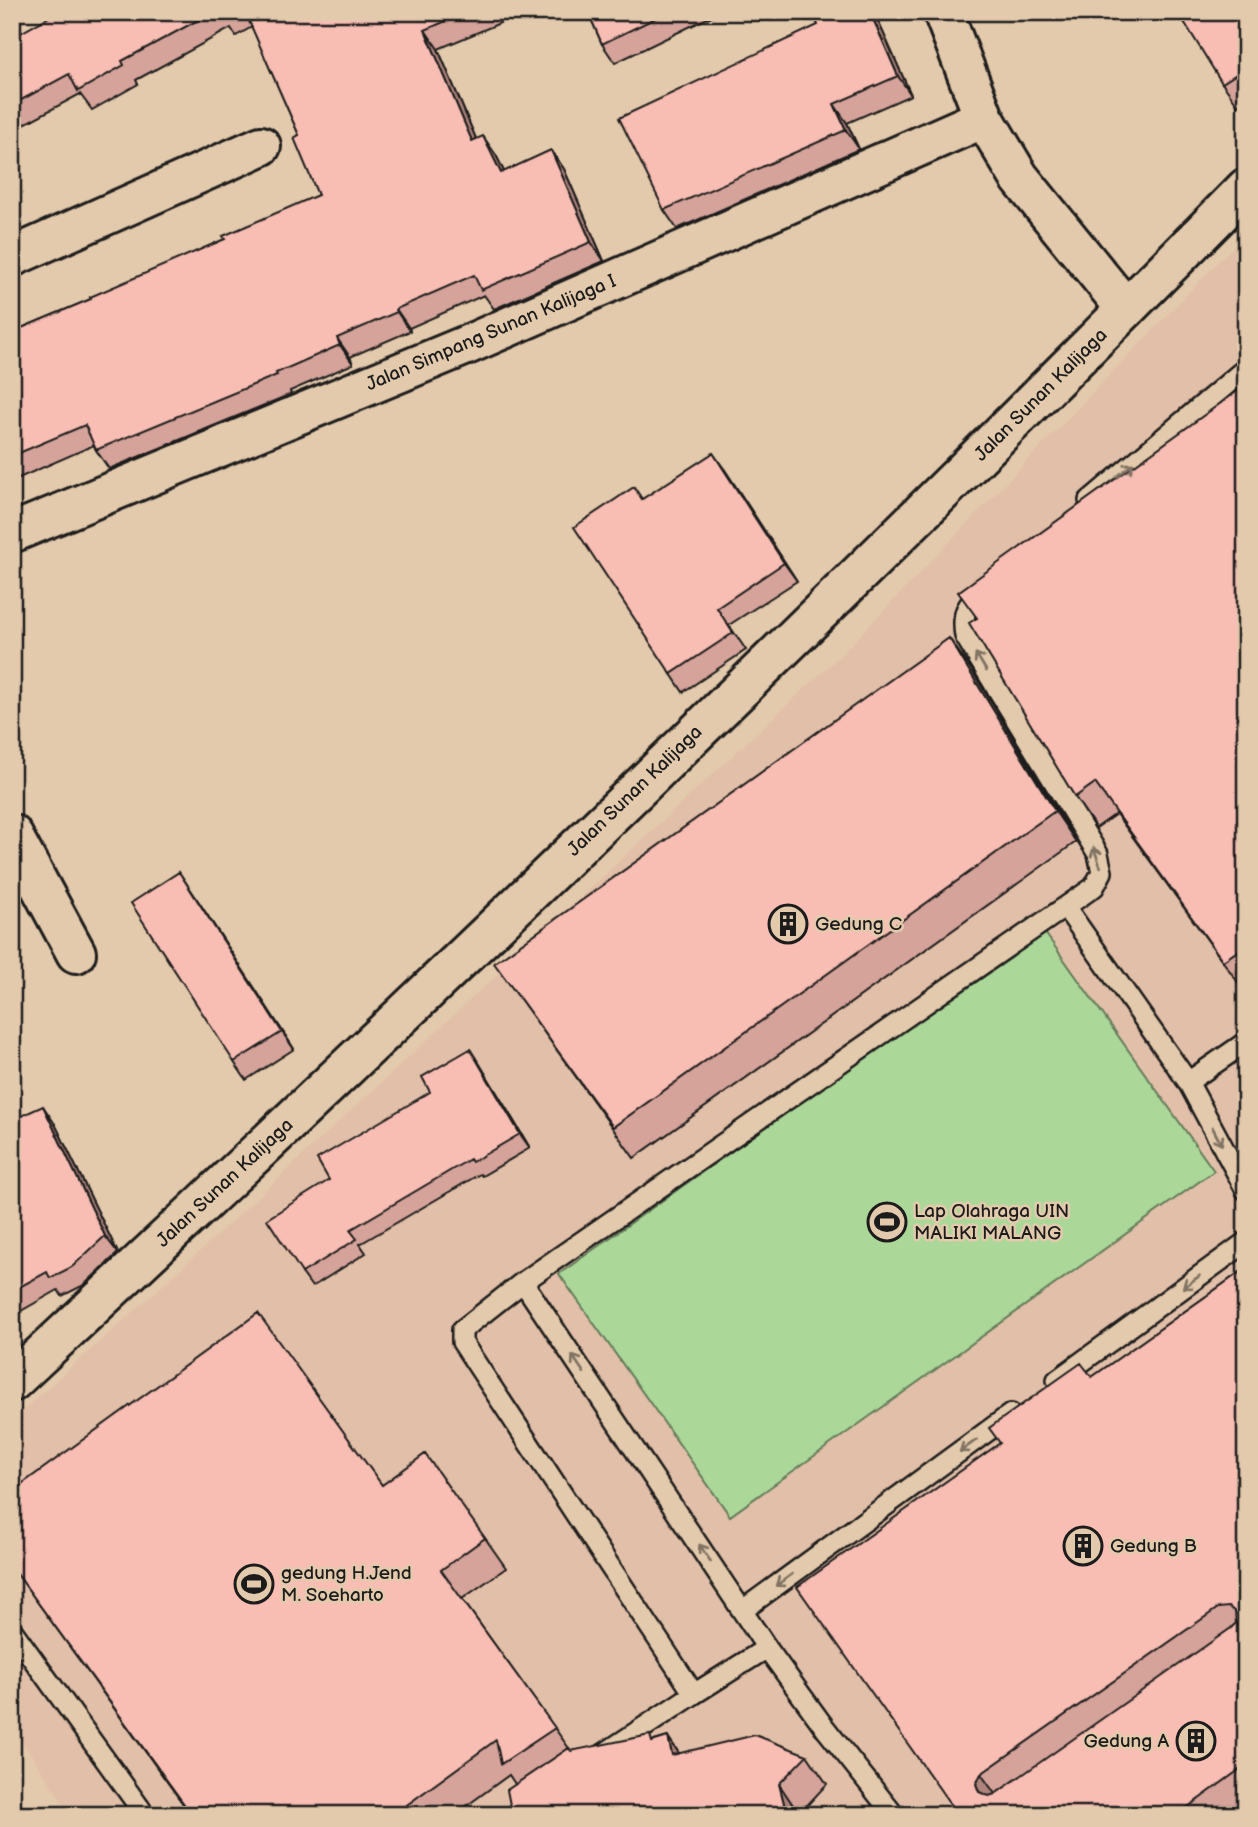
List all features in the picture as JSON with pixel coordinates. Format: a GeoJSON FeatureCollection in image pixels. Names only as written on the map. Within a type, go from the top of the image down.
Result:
{"type":"FeatureCollection","features":[{"type":"Feature","properties":{"kind":"street"},"geometry":{"type":"LineString","coordinates":[[943,12],[976,123],[1126,309]]}},
{"type":"Feature","properties":{"kind":"street","name":"Jalan Simpang Sunan Kalijaga I"},"geometry":{"type":"LineString","coordinates":[[12,533],[469,344],[976,123]]}},
{"type":"Feature","properties":{"kind":"street"},"geometry":{"type":"LineString","coordinates":[[12,257],[261,146]]}},
{"type":"Feature","properties":{"kind":"street","name":"Jalan Sunan Kalijaga"},"geometry":{"type":"LineString","coordinates":[[12,1382],[192,1215],[901,535],[1246,188]]}},
{"type":"Feature","properties":{"kind":"street"},"geometry":{"type":"LineString","coordinates":[[12,834],[76,953]]}},
{"type":"Feature","properties":{"kind":"lane"},"geometry":{"type":"LineString","coordinates":[[1076,512],[1246,368]]}},
{"type":"Feature","properties":{"kind":"lane"},"geometry":{"type":"LineString","coordinates":[[694,1694],[462,1342],[462,1330],[523,1282],[1094,887],[1102,872],[1098,854],[965,636],[962,618],[970,602],[1001,575]]}},
{"type":"Feature","properties":{"kind":"lane"},"geometry":{"type":"LineString","coordinates":[[1066,908],[1188,1082],[1246,1189]]}},
{"type":"Feature","properties":{"kind":"lane"},"geometry":{"type":"LineString","coordinates":[[1188,1082],[1246,1042]]}},
{"type":"Feature","properties":{"kind":"lane"},"geometry":{"type":"LineString","coordinates":[[1045,1389],[1246,1242]]}},
{"type":"Feature","properties":{"kind":"lane"},"geometry":{"type":"LineString","coordinates":[[523,1282],[767,1648],[894,1815]]}},
{"type":"Feature","properties":{"kind":"lane"},"geometry":{"type":"LineString","coordinates":[[743,1610],[1022,1405]]}},
{"type":"Feature","properties":{"kind":"lane"},"geometry":{"type":"LineString","coordinates":[[12,1630],[145,1815]]}},
{"type":"Feature","properties":{"kind":"lane"},"geometry":{"type":"LineString","coordinates":[[592,1762],[767,1648]]}},
{"type":"Feature","properties":{"kind":"shaded area"},"geometry":{"type":"Polygon","coordinates":[[[1246,233],[1246,1815],[71,1815],[12,1726],[12,1420],[170,1279],[844,652],[1246,233]]]}},
{"type":"Feature","properties":{"kind":"green space","name":"Lap Olahraga UIN MALIKI MALANG"},"geometry":{"type":"Polygon","coordinates":[[[1043,930],[1214,1171],[730,1516],[559,1274],[1043,930]]]}},
{"type":"Feature","properties":{"kind":"building"},"geometry":{"type":"Polygon","coordinates":[[[58,12],[213,12],[122,61],[124,65],[78,91],[69,74],[12,105],[12,22],[19,34],[58,12]]]}},
{"type":"Feature","properties":{"kind":"building"},"geometry":{"type":"Polygon","coordinates":[[[245,12],[467,12],[425,30],[472,141],[483,136],[501,173],[551,150],[591,242],[481,290],[474,275],[337,338],[340,345],[276,373],[277,375],[96,450],[85,425],[12,456],[12,332],[91,299],[90,297],[225,239],[223,236],[318,195],[294,138],[299,135],[245,12]]]}},
{"type":"Feature","properties":{"kind":"building"},"geometry":{"type":"Polygon","coordinates":[[[588,12],[668,12],[602,44],[588,12]]]}},
{"type":"Feature","properties":{"kind":"building"},"geometry":{"type":"Polygon","coordinates":[[[813,12],[870,12],[898,76],[834,104],[846,130],[664,210],[619,118],[818,25],[813,12]]]}},
{"type":"Feature","properties":{"kind":"building"},"geometry":{"type":"Polygon","coordinates":[[[1178,12],[1246,12],[1246,68],[1222,83],[1178,12]]]}},
{"type":"Feature","properties":{"kind":"building"},"geometry":{"type":"Polygon","coordinates":[[[1246,385],[1246,945],[1223,961],[1095,783],[1075,797],[969,623],[977,618],[958,592],[1246,385]]]}},
{"type":"Feature","properties":{"kind":"building"},"geometry":{"type":"Polygon","coordinates":[[[713,453],[784,563],[717,608],[733,633],[671,674],[574,527],[634,487],[642,499],[713,453]]]}},
{"type":"Feature","properties":{"kind":"building","name":"Gedung C"},"geometry":{"type":"Polygon","coordinates":[[[949,638],[1055,811],[613,1127],[494,963],[949,638]]]}},
{"type":"Feature","properties":{"kind":"building"},"geometry":{"type":"Polygon","coordinates":[[[179,872],[282,1032],[234,1062],[131,903],[179,872]]]}},
{"type":"Feature","properties":{"kind":"building"},"geometry":{"type":"Polygon","coordinates":[[[470,1049],[520,1134],[472,1162],[470,1159],[350,1230],[357,1239],[302,1273],[267,1219],[329,1180],[317,1159],[430,1092],[422,1077],[470,1049]]]}},
{"type":"Feature","properties":{"kind":"building"},"geometry":{"type":"Polygon","coordinates":[[[43,1106],[105,1236],[72,1267],[50,1278],[47,1272],[12,1291],[12,1120],[43,1106]]]}},
{"type":"Feature","properties":{"kind":"building","name":"Gedung B"},"geometry":{"type":"Polygon","coordinates":[[[1246,1268],[1246,1765],[1177,1815],[958,1815],[797,1587],[1000,1443],[989,1428],[1081,1363],[1092,1377],[1246,1268]],[[1229,1607],[1218,1608],[981,1774],[976,1784],[979,1792],[989,1796],[995,1794],[1231,1628],[1236,1623],[1235,1612],[1229,1607]]]}},
{"type":"Feature","properties":{"kind":"building","name":"gedung H.Jend M. Soeharto"},"geometry":{"type":"Polygon","coordinates":[[[258,1313],[382,1485],[425,1454],[485,1538],[441,1570],[555,1728],[501,1764],[496,1740],[393,1815],[192,1815],[12,1567],[12,1491],[258,1313]]]}},
{"type":"Feature","properties":{"kind":"building"},"geometry":{"type":"Polygon","coordinates":[[[650,1735],[652,1742],[668,1737],[672,1755],[755,1735],[807,1755],[779,1784],[787,1815],[512,1815],[507,1790],[569,1748],[571,1751],[650,1735]]]}},
{"type":"Feature","properties":{"kind":"place","name":"Gedung C"},"geometry":{"type":"Point","coordinates":[788,924]}},
{"type":"Feature","properties":{"kind":"place","name":"Lap Olahraga UIN MALIKI MALANG"},"geometry":{"type":"Point","coordinates":[887,1222]}},
{"type":"Feature","properties":{"kind":"place","name":"Gedung B"},"geometry":{"type":"Point","coordinates":[1083,1546]}},
{"type":"Feature","properties":{"kind":"place","name":"gedung H.Jend M. Soeharto"},"geometry":{"type":"Point","coordinates":[254,1584]}},
{"type":"Feature","properties":{"kind":"place","name":"Gedung A"},"geometry":{"type":"Point","coordinates":[1196,1741]}}]}
